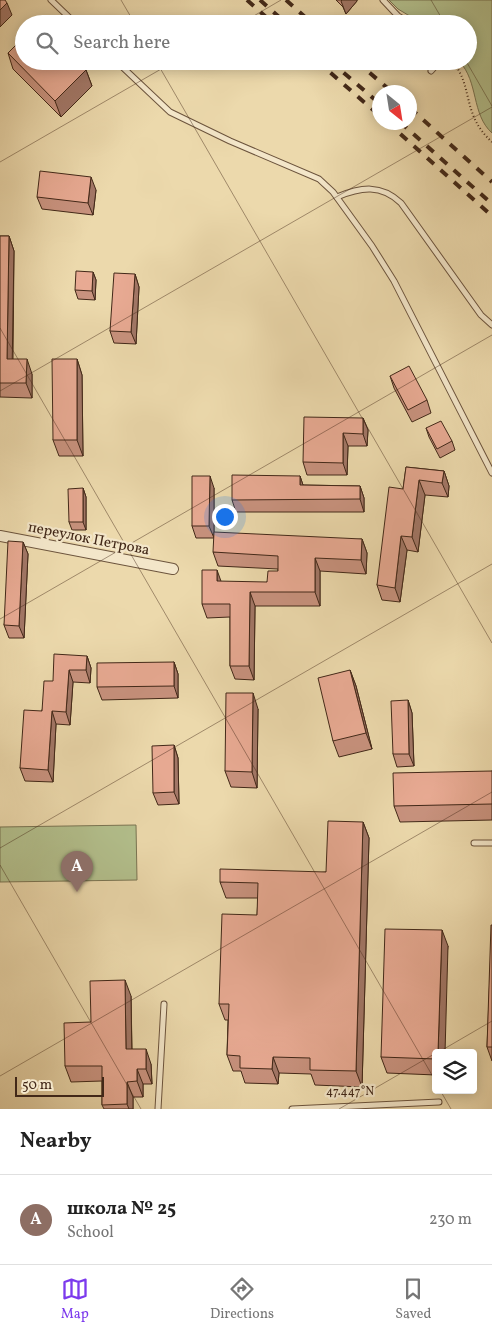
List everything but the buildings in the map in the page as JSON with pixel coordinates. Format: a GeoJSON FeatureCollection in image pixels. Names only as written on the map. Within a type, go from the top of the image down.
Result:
{"type":"FeatureCollection","features":[{"type":"Feature","properties":{"kind":"street","name":"переулок Петрова"},"geometry":{"type":"LineString","coordinates":[[0,536],[173,569]]}},
{"type":"Feature","properties":{"kind":"lane"},"geometry":{"type":"LineString","coordinates":[[51,0],[67,15]]}},
{"type":"Feature","properties":{"kind":"lane"},"geometry":{"type":"LineString","coordinates":[[382,0],[397,15]]}},
{"type":"Feature","properties":{"kind":"lane"},"geometry":{"type":"LineString","coordinates":[[126,70],[170,112],[230,141],[319,179],[337,198],[394,280],[492,473]]}},
{"type":"Feature","properties":{"kind":"lane"},"geometry":{"type":"LineString","coordinates":[[337,198],[364,189],[379,189],[391,194],[401,203],[482,315],[492,325]]}},
{"type":"Feature","properties":{"kind":"lane"},"geometry":{"type":"LineString","coordinates":[[474,843],[492,843]]}},
{"type":"Feature","properties":{"kind":"lane"},"geometry":{"type":"LineString","coordinates":[[158,1109],[164,1004]]}},
{"type":"Feature","properties":{"kind":"lane"},"geometry":{"type":"LineString","coordinates":[[292,1109],[439,1102]]}},
{"type":"Feature","properties":{"kind":"path"},"geometry":{"type":"LineString","coordinates":[[459,70],[476,127],[492,142]]}},
{"type":"Feature","properties":{"kind":"green space"},"geometry":{"type":"Polygon","coordinates":[[[389,0],[492,0],[492,133],[481,117],[470,78],[466,70],[477,70],[477,15],[408,15],[389,0]]]}},
{"type":"Feature","properties":{"kind":"green space"},"geometry":{"type":"Polygon","coordinates":[[[136,825],[137,880],[0,882],[0,827],[136,825]]]}},
{"type":"Feature","properties":{"kind":"railway"},"geometry":{"type":"LineString","coordinates":[[247,0],[264,15]]}},
{"type":"Feature","properties":{"kind":"railway"},"geometry":{"type":"LineString","coordinates":[[260,0],[277,15]]}},
{"type":"Feature","properties":{"kind":"railway"},"geometry":{"type":"LineString","coordinates":[[286,0],[303,15]]}},
{"type":"Feature","properties":{"kind":"railway"},"geometry":{"type":"LineString","coordinates":[[327,70],[372,109]]}},
{"type":"Feature","properties":{"kind":"railway"},"geometry":{"type":"LineString","coordinates":[[340,70],[372,97]]}},
{"type":"Feature","properties":{"kind":"railway"},"geometry":{"type":"LineString","coordinates":[[366,70],[384,85]]}},
{"type":"Feature","properties":{"kind":"railway"},"geometry":{"type":"LineString","coordinates":[[417,114],[492,182]]}},
{"type":"Feature","properties":{"kind":"railway"},"geometry":{"type":"LineString","coordinates":[[396,130],[492,216]]}},
{"type":"Feature","properties":{"kind":"railway"},"geometry":{"type":"LineString","coordinates":[[409,130],[492,204]]}},
{"type":"Feature","properties":{"kind":"place","name":"школа № 25"},"geometry":{"type":"Point","coordinates":[77,892]}}]}
